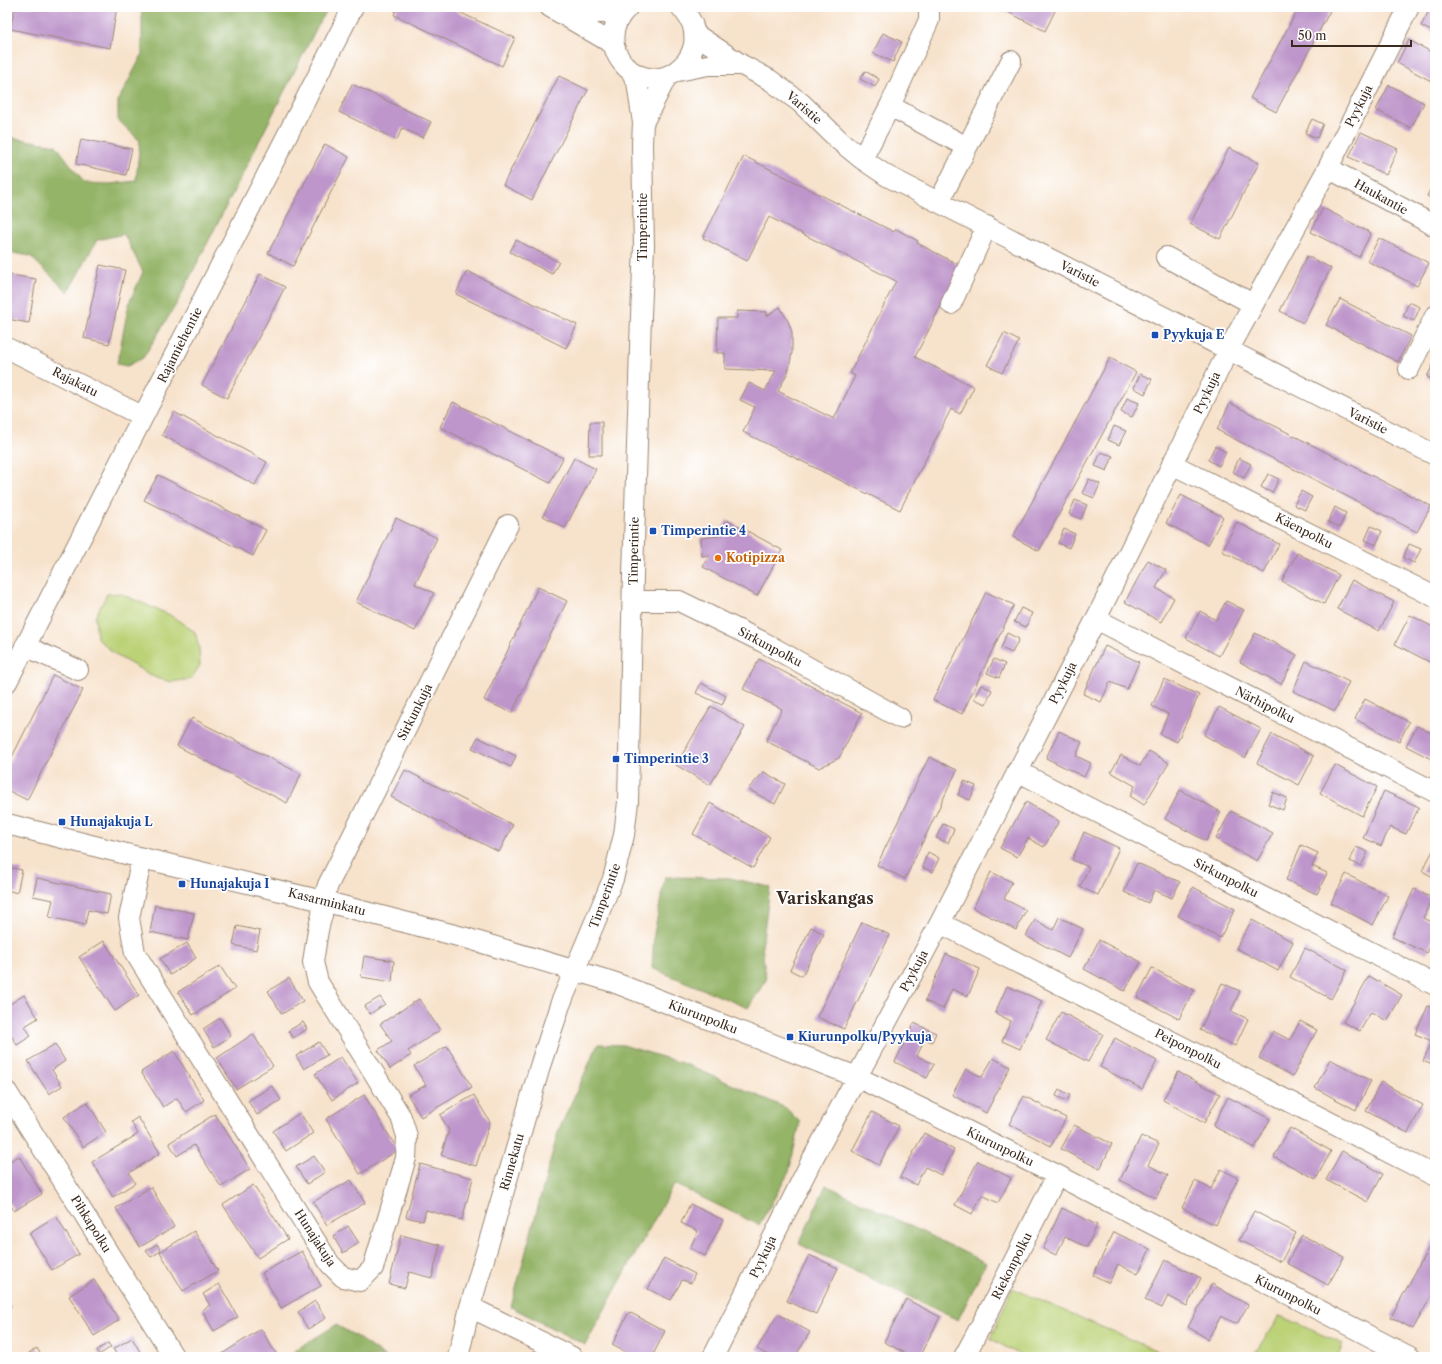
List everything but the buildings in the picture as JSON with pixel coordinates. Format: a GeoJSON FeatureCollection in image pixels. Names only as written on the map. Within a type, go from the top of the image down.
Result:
{"type":"FeatureCollection","features":[{"type":"Feature","properties":{"kind":"street","name":"Rajamiehentie"},"geometry":{"type":"LineString","coordinates":[[7,682],[142,416],[353,7]]}},
{"type":"Feature","properties":{"kind":"street"},"geometry":{"type":"LineString","coordinates":[[862,159],[890,106],[929,20],[929,7]]}},
{"type":"Feature","properties":{"kind":"street","name":"Pyykuja"},"geometry":{"type":"LineString","coordinates":[[714,1357],[812,1160],[940,923],[1096,619],[1229,349],[1328,168],[1409,7]]}},
{"type":"Feature","properties":{"kind":"street"},"geometry":{"type":"LineString","coordinates":[[554,9],[625,10]]}},
{"type":"Feature","properties":{"kind":"street"},"geometry":{"type":"LineString","coordinates":[[554,9],[613,44]]}},
{"type":"Feature","properties":{"kind":"street"},"geometry":{"type":"LineString","coordinates":[[625,10],[616,22],[613,44],[622,63],[631,71]]}},
{"type":"Feature","properties":{"kind":"street"},"geometry":{"type":"LineString","coordinates":[[684,10],[695,34]]}},
{"type":"Feature","properties":{"kind":"street","name":"Varistie"},"geometry":{"type":"LineString","coordinates":[[695,34],[742,65],[770,80],[801,103],[840,141],[862,159],[887,176],[1435,455]]}},
{"type":"Feature","properties":{"kind":"street","name":"Timperintie"},"geometry":{"type":"LineString","coordinates":[[643,123],[672,74],[687,62],[693,50],[695,34]]}},
{"type":"Feature","properties":{"kind":"street"},"geometry":{"type":"LineString","coordinates":[[938,202],[1011,61]]}},
{"type":"Feature","properties":{"kind":"street","name":"Varistie"},"geometry":{"type":"LineString","coordinates":[[631,71],[642,77],[655,78],[708,65],[742,65]]}},
{"type":"Feature","properties":{"kind":"street","name":"Timperintie"},"geometry":{"type":"LineString","coordinates":[[575,970],[614,879],[624,835],[628,802],[644,247],[643,123],[637,82],[631,71]]}},
{"type":"Feature","properties":{"kind":"street"},"geometry":{"type":"LineString","coordinates":[[890,106],[967,147]]}},
{"type":"Feature","properties":{"kind":"street","name":"Haukantie"},"geometry":{"type":"LineString","coordinates":[[1328,168],[1435,226]]}},
{"type":"Feature","properties":{"kind":"street"},"geometry":{"type":"LineString","coordinates":[[951,304],[987,226]]}},
{"type":"Feature","properties":{"kind":"street"},"geometry":{"type":"LineString","coordinates":[[1166,257],[1253,304]]}},
{"type":"Feature","properties":{"kind":"street"},"geometry":{"type":"LineString","coordinates":[[1409,369],[1435,316]]}},
{"type":"Feature","properties":{"kind":"street","name":"Rajakatu"},"geometry":{"type":"LineString","coordinates":[[7,348],[142,416]]}},
{"type":"Feature","properties":{"kind":"street","name":"Käenpolku"},"geometry":{"type":"LineString","coordinates":[[1172,464],[1435,597]]}},
{"type":"Feature","properties":{"kind":"street","name":"Sirkunkuja"},"geometry":{"type":"LineString","coordinates":[[323,901],[328,885],[508,525]]}},
{"type":"Feature","properties":{"kind":"street","name":"Sirkunpolku"},"geometry":{"type":"LineString","coordinates":[[633,601],[679,601],[763,642],[900,718]]}},
{"type":"Feature","properties":{"kind":"street","name":"Närhipolku"},"geometry":{"type":"LineString","coordinates":[[1096,619],[1435,792]]}},
{"type":"Feature","properties":{"kind":"street"},"geometry":{"type":"LineString","coordinates":[[25,646],[78,670]]}},
{"type":"Feature","properties":{"kind":"street","name":"Sirkunpolku"},"geometry":{"type":"LineString","coordinates":[[1017,771],[1435,985]]}},
{"type":"Feature","properties":{"kind":"street","name":"Kasarminkatu"},"geometry":{"type":"LineString","coordinates":[[7,824],[323,901],[466,938],[575,970]]}},
{"type":"Feature","properties":{"kind":"street","name":"Hunajakuja"},"geometry":{"type":"LineString","coordinates":[[142,858],[129,918],[135,953],[330,1264],[343,1277],[360,1281],[373,1268],[406,1158],[407,1136],[401,1117],[318,982],[313,962],[318,930],[322,916],[323,901]]}},
{"type":"Feature","properties":{"kind":"street","name":"Peiponpolku"},"geometry":{"type":"LineString","coordinates":[[940,923],[1435,1176]]}},
{"type":"Feature","properties":{"kind":"street","name":"Kiurunpolku"},"geometry":{"type":"LineString","coordinates":[[575,970],[613,982],[857,1077],[1057,1175],[1410,1357]]}},
{"type":"Feature","properties":{"kind":"street","name":"Rinnekatu"},"geometry":{"type":"LineString","coordinates":[[458,1357],[470,1307],[541,1063],[560,1005],[575,970]]}},
{"type":"Feature","properties":{"kind":"street","name":"Pihkapolku"},"geometry":{"type":"LineString","coordinates":[[7,1092],[174,1357]]}},
{"type":"Feature","properties":{"kind":"street","name":"Riekonpolku"},"geometry":{"type":"LineString","coordinates":[[964,1357],[992,1305],[1057,1175]]}},
{"type":"Feature","properties":{"kind":"street"},"geometry":{"type":"LineString","coordinates":[[470,1307],[572,1357]]}},
{"type":"Feature","properties":{"kind":"green space"},"geometry":{"type":"Polygon","coordinates":[[[139,7],[329,7],[317,27],[177,303],[143,358],[127,366],[117,364],[129,303],[143,272],[124,234],[97,240],[68,292],[30,256],[13,253],[7,260],[7,137],[56,145],[84,183],[110,184],[136,181],[140,141],[118,120],[118,101],[142,55],[142,14],[139,7]]]}},
{"type":"Feature","properties":{"kind":"green space"},"geometry":{"type":"Polygon","coordinates":[[[119,593],[170,615],[195,632],[199,648],[200,665],[191,679],[171,682],[156,678],[117,656],[97,638],[95,617],[107,594],[119,593]]]}},
{"type":"Feature","properties":{"kind":"green space"},"geometry":{"type":"Polygon","coordinates":[[[665,877],[730,878],[770,887],[762,946],[766,980],[748,1008],[652,968],[654,934],[665,877]]]}},
{"type":"Feature","properties":{"kind":"green space"},"geometry":{"type":"Polygon","coordinates":[[[598,1044],[623,1045],[685,1064],[786,1108],[800,1122],[789,1172],[759,1225],[674,1184],[585,1345],[511,1307],[558,1132],[598,1044]]]}},
{"type":"Feature","properties":{"kind":"green space"},"geometry":{"type":"Polygon","coordinates":[[[826,1185],[986,1263],[958,1320],[799,1244],[826,1185]]]}},
{"type":"Feature","properties":{"kind":"green space"},"geometry":{"type":"Polygon","coordinates":[[[1012,1288],[1171,1357],[1024,1357],[991,1339],[1012,1288]]]}},
{"type":"Feature","properties":{"kind":"green space"},"geometry":{"type":"Polygon","coordinates":[[[1280,1316],[1343,1344],[1338,1357],[1252,1357],[1280,1316]]]}},
{"type":"Feature","properties":{"kind":"green space"},"geometry":{"type":"Polygon","coordinates":[[[336,1325],[354,1335],[385,1357],[298,1357],[294,1351],[336,1325]]]}},
{"type":"Feature","properties":{"kind":"place","name":"Pyykuja E"},"geometry":{"type":"Point","coordinates":[1155,335]}},
{"type":"Feature","properties":{"kind":"place","name":"Timperintie 4"},"geometry":{"type":"Point","coordinates":[653,531]}},
{"type":"Feature","properties":{"kind":"place","name":"Kotipizza"},"geometry":{"type":"Point","coordinates":[718,558]}},
{"type":"Feature","properties":{"kind":"place","name":"Timperintie 3"},"geometry":{"type":"Point","coordinates":[616,759]}},
{"type":"Feature","properties":{"kind":"place","name":"Hunajakuja L"},"geometry":{"type":"Point","coordinates":[62,822]}},
{"type":"Feature","properties":{"kind":"place","name":"Hunajakuja I"},"geometry":{"type":"Point","coordinates":[182,884]}},
{"type":"Feature","properties":{"kind":"place","name":"Kiurunpolku/Pyykuja"},"geometry":{"type":"Point","coordinates":[790,1037]}},
{"type":"Feature","properties":{"kind":"district","name":"Variskangas"},"geometry":{"type":"Point","coordinates":[825,898]}}]}
